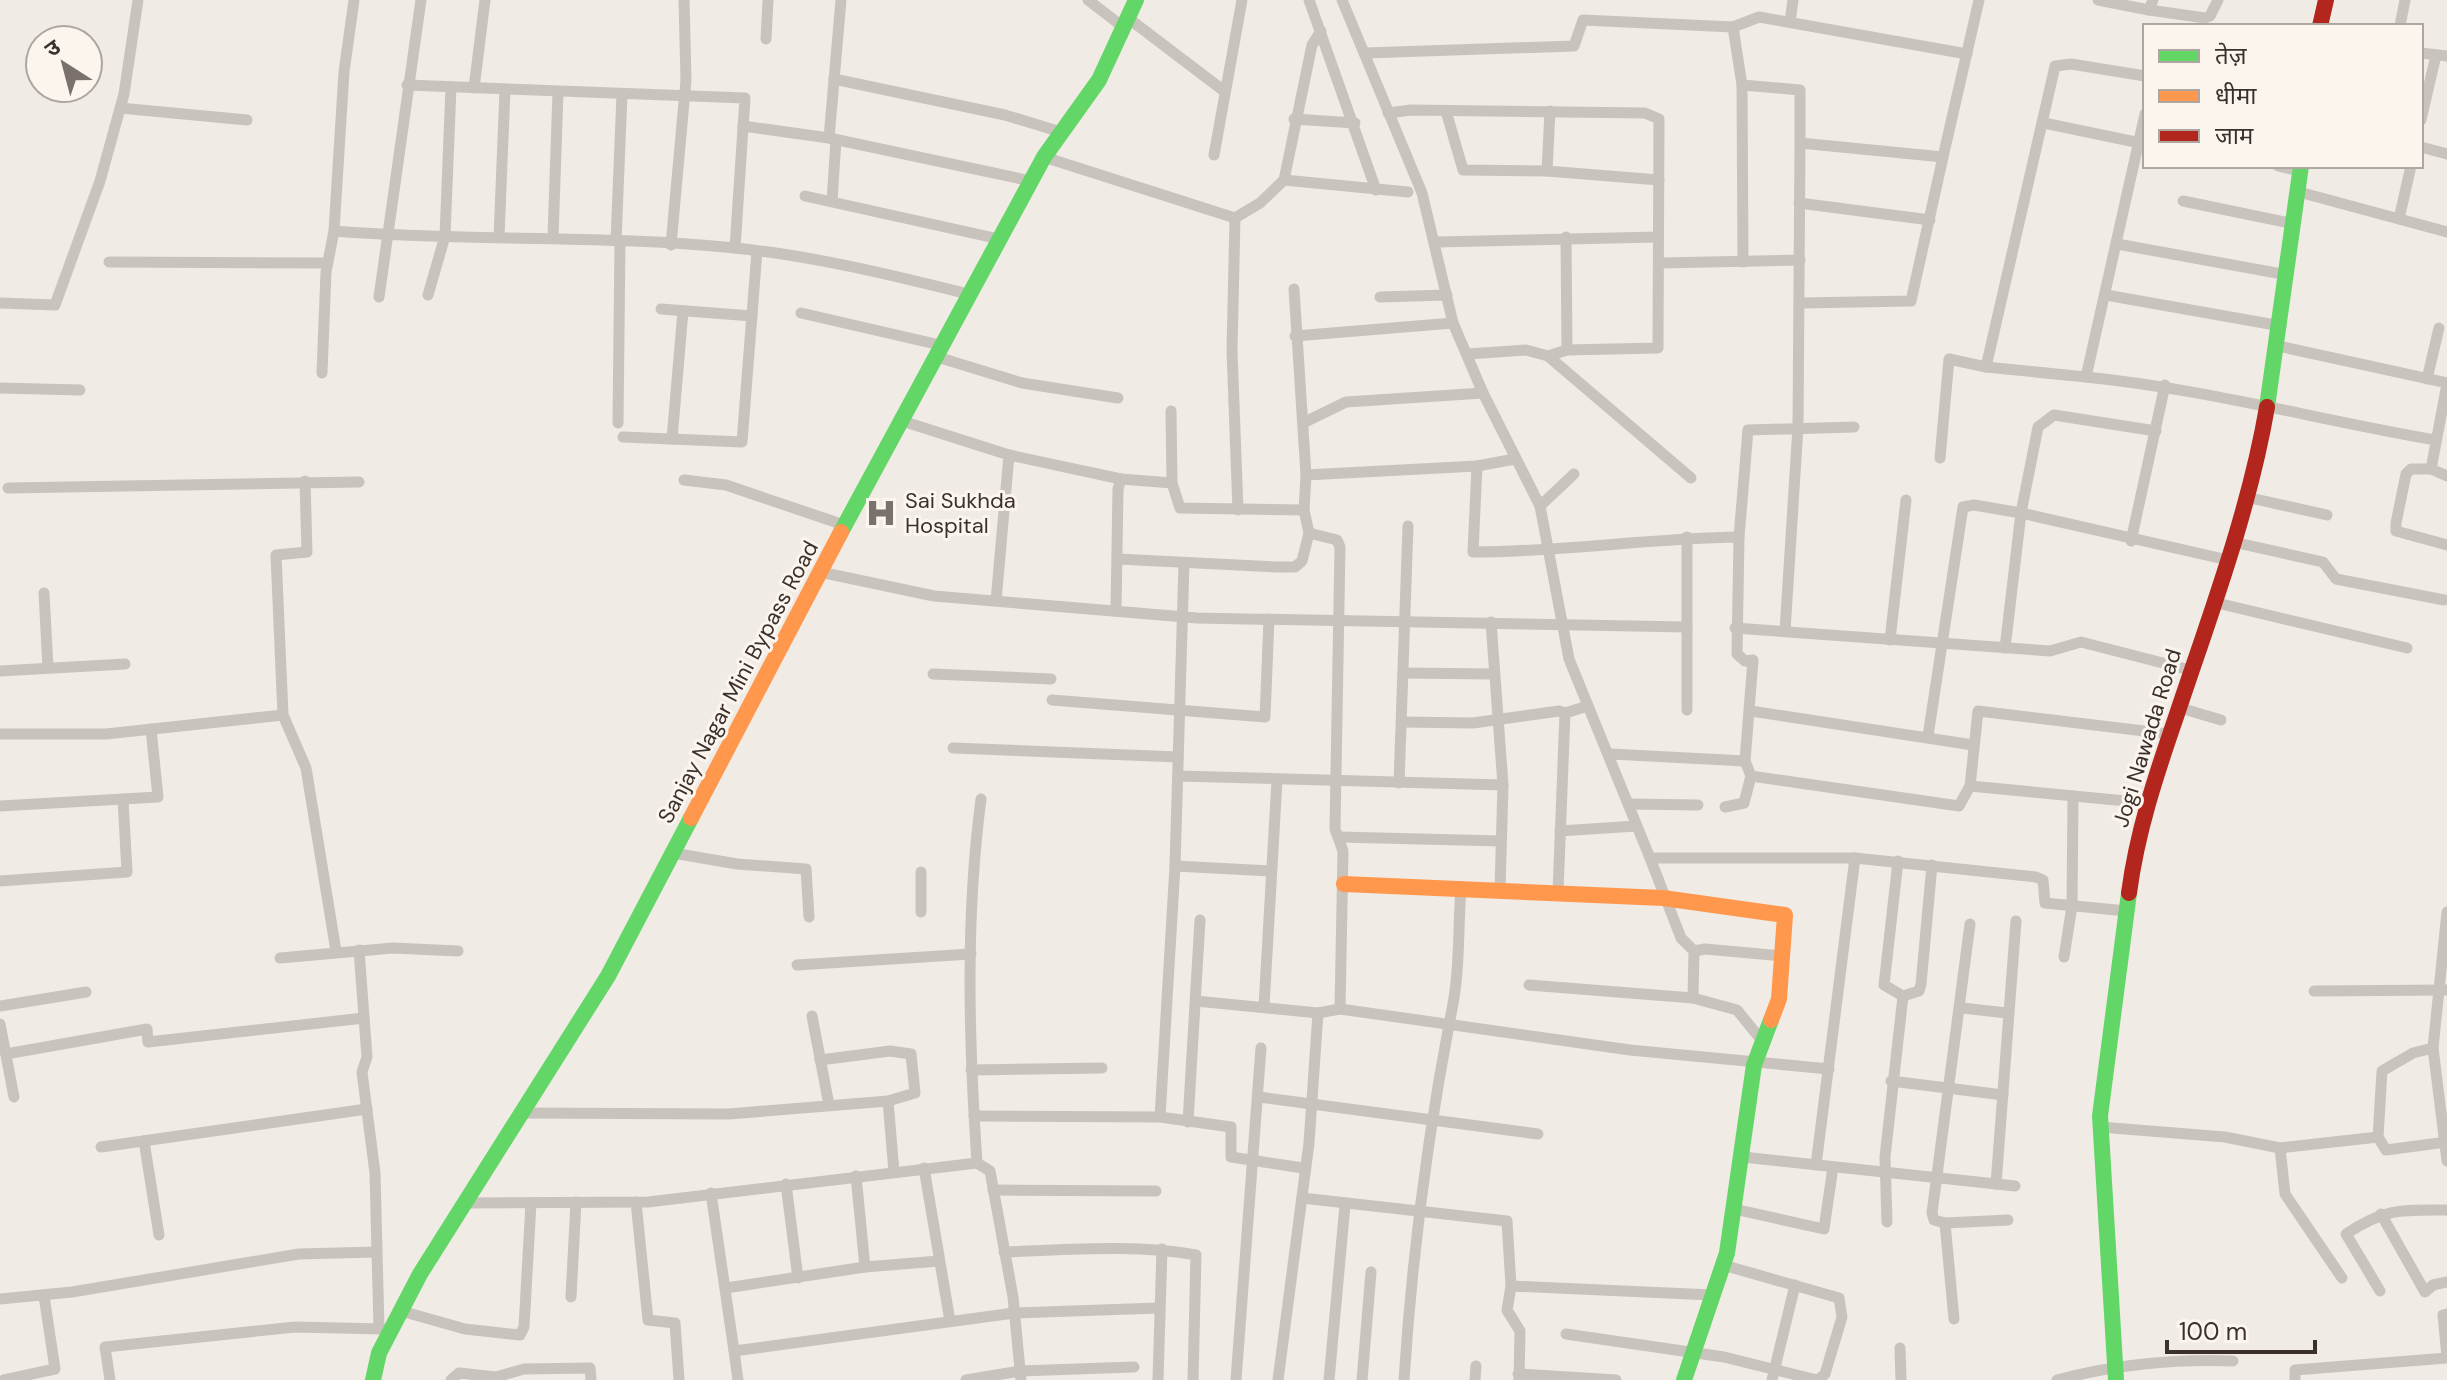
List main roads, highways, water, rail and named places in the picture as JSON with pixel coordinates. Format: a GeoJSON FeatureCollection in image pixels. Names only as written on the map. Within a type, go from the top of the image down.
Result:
{"type":"FeatureCollection","features":[{"type":"Feature","properties":{"kind":"place","name":"Sai Sukhda Hospital"},"geometry":{"type":"Point","coordinates":[881,513]}}]}
